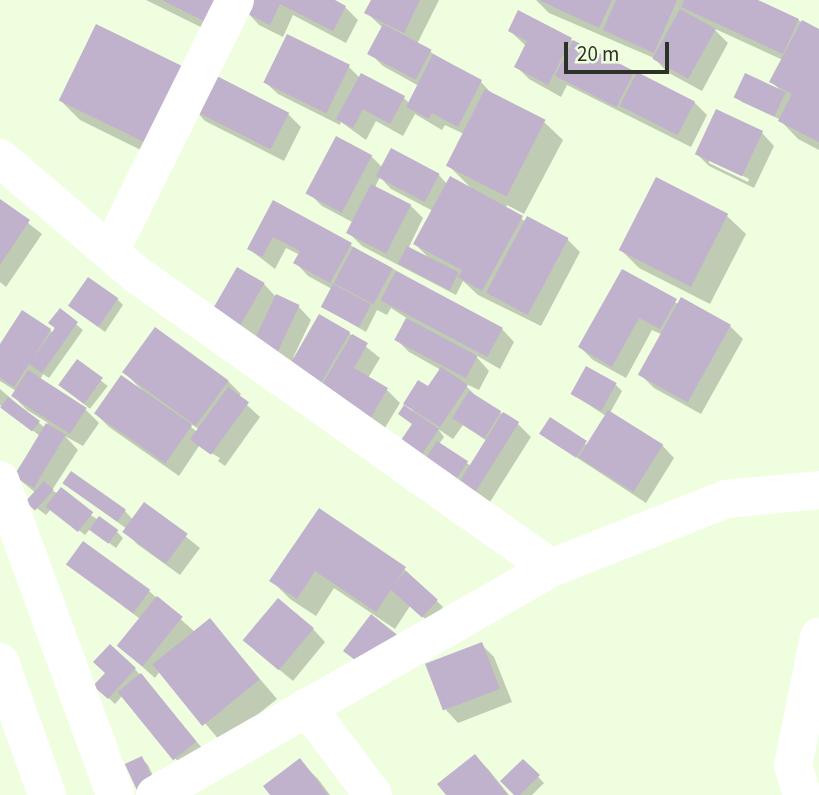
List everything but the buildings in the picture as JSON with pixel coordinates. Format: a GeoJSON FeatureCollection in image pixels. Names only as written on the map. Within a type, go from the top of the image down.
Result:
{"type":"FeatureCollection","features":[{"type":"Feature","properties":{"kind":"street"},"geometry":{"type":"LineString","coordinates":[[110,252],[235,0]]}},
{"type":"Feature","properties":{"kind":"street"},"geometry":{"type":"LineString","coordinates":[[0,158],[136,275],[551,568]]}},
{"type":"Feature","properties":{"kind":"street"},"geometry":{"type":"LineString","coordinates":[[0,480],[115,795]]}},
{"type":"Feature","properties":{"kind":"street"},"geometry":{"type":"LineString","coordinates":[[155,795],[551,568],[726,499],[819,490]]}},
{"type":"Feature","properties":{"kind":"street"},"geometry":{"type":"LineString","coordinates":[[802,795],[793,766],[819,637]]}},
{"type":"Feature","properties":{"kind":"street"},"geometry":{"type":"LineString","coordinates":[[0,662],[47,795]]}},
{"type":"Feature","properties":{"kind":"street"},"geometry":{"type":"LineString","coordinates":[[307,708],[373,795]]}}]}
